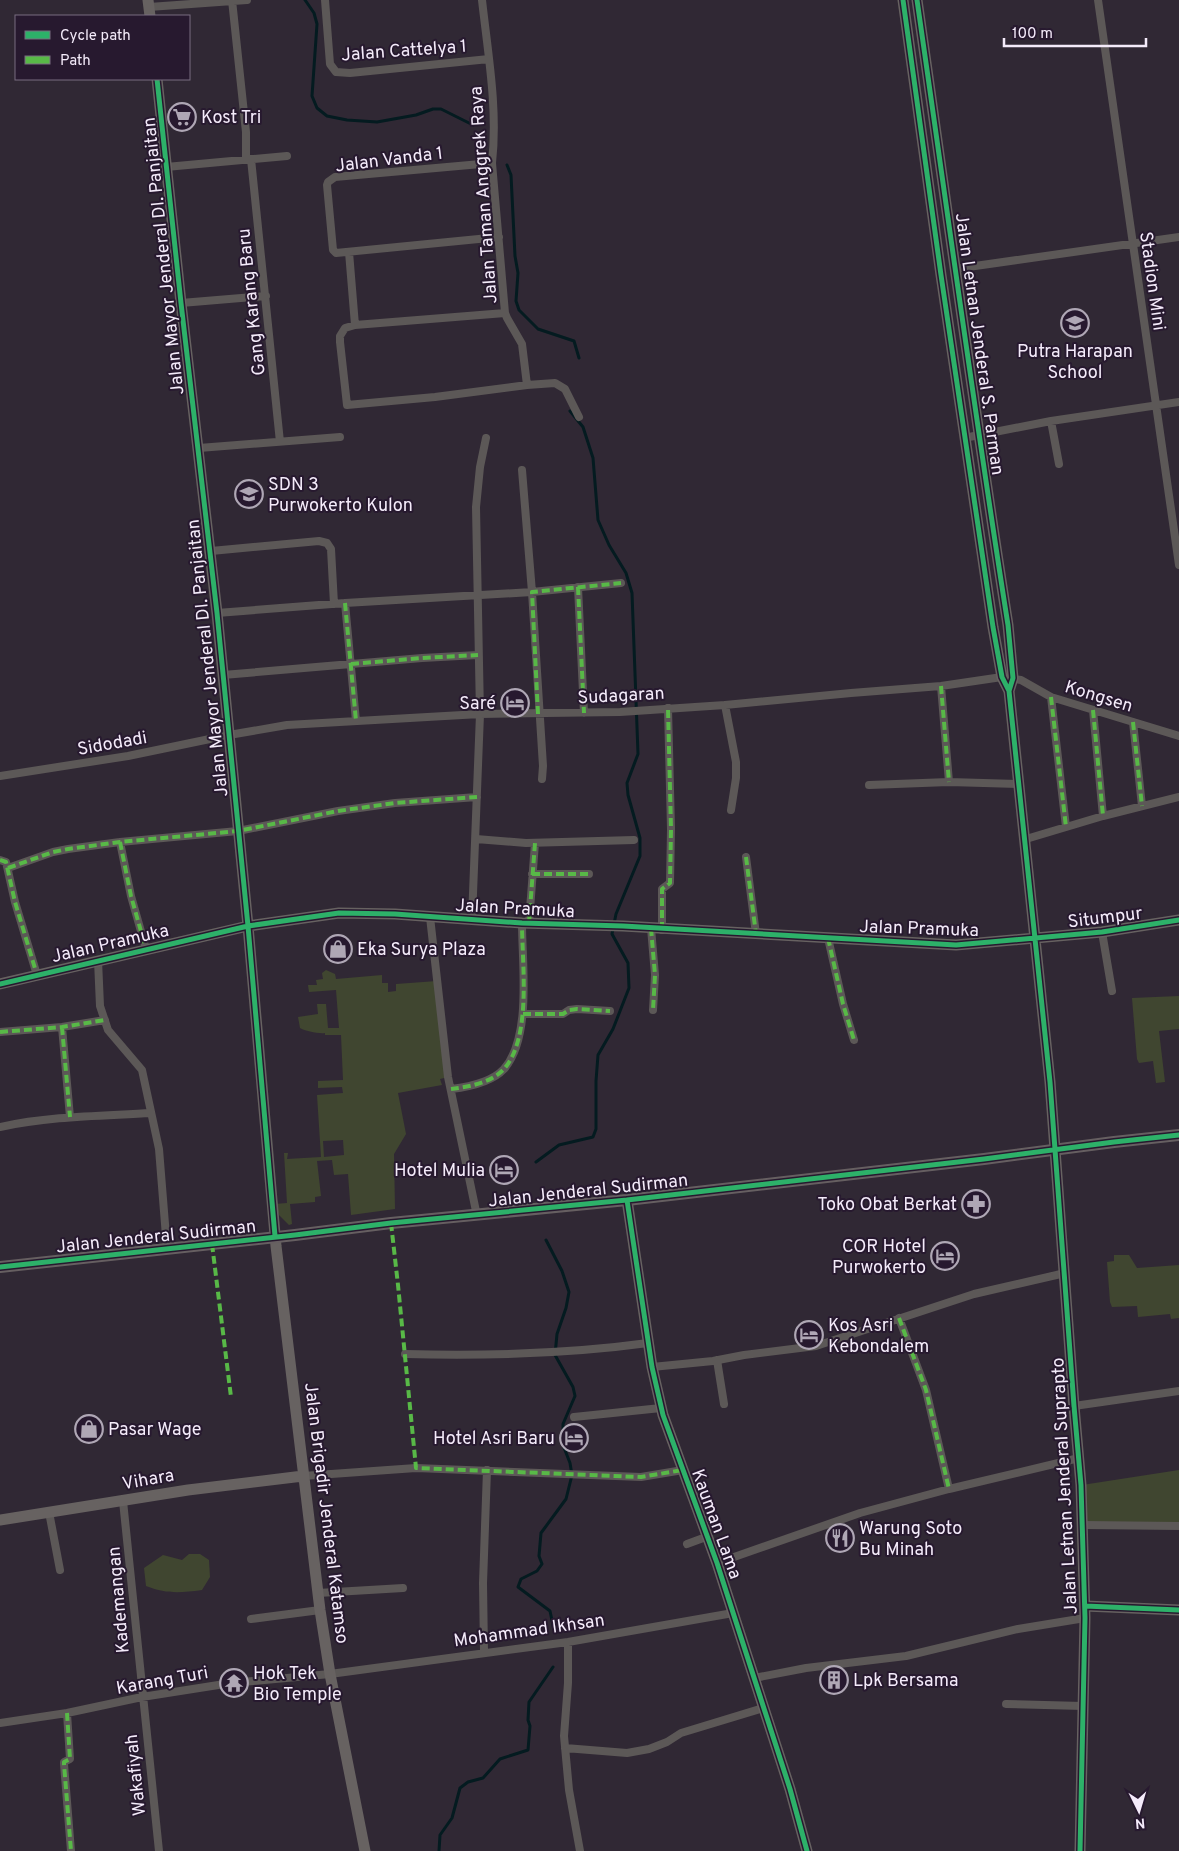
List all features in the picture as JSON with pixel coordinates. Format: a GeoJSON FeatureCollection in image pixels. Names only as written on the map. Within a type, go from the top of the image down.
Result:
{"type":"FeatureCollection","features":[{"type":"Feature","properties":{"kind":"main road","name":"Jalan Jenderal Sudirman"},"geometry":{"type":"LineString","coordinates":[[0,1267],[390,1223],[627,1200],[1179,1135]]}},
{"type":"Feature","properties":{"kind":"street"},"geometry":{"type":"LineString","coordinates":[[232,0],[249,159]]}},
{"type":"Feature","properties":{"kind":"street"},"geometry":{"type":"LineString","coordinates":[[149,8],[246,0]]}},
{"type":"Feature","properties":{"kind":"street","name":"Jalan Cattelya 1"},"geometry":{"type":"LineString","coordinates":[[324,0],[330,64],[336,72],[350,73],[489,59]]}},
{"type":"Feature","properties":{"kind":"street","name":"Jalan Taman Anggrek Raya"},"geometry":{"type":"LineString","coordinates":[[482,0],[495,133],[492,163],[505,312],[522,344],[527,385]]}},
{"type":"Feature","properties":{"kind":"street","name":"Jalan Letnan Jenderal S. Parman"},"geometry":{"type":"LineString","coordinates":[[903,0],[964,438],[984,567],[1008,677]]}},
{"type":"Feature","properties":{"kind":"street","name":"Jalan Letnan Jenderal S. Parman"},"geometry":{"type":"LineString","coordinates":[[917,0],[960,269],[979,436],[1009,634],[1009,691],[1050,1082],[1054,1150]]}},
{"type":"Feature","properties":{"kind":"street","name":"Stadion Mini"},"geometry":{"type":"LineString","coordinates":[[1098,0],[1155,406],[1176,515],[1179,565]]}},
{"type":"Feature","properties":{"kind":"street","name":"Jalan Mayor Jenderal DI. Panjaitan"},"geometry":{"type":"LineString","coordinates":[[156,80],[218,613],[275,1236]]}},
{"type":"Feature","properties":{"kind":"street"},"geometry":{"type":"LineString","coordinates":[[166,167],[287,156]]}},
{"type":"Feature","properties":{"kind":"street","name":"Gang Karang Baru"},"geometry":{"type":"LineString","coordinates":[[249,159],[266,296],[280,442]]}},
{"type":"Feature","properties":{"kind":"street","name":"Jalan Vanda 1"},"geometry":{"type":"LineString","coordinates":[[349,252],[336,253],[333,250],[327,185],[331,179],[492,163]]}},
{"type":"Feature","properties":{"kind":"street"},"geometry":{"type":"LineString","coordinates":[[355,325],[349,252],[499,237]]}},
{"type":"Feature","properties":{"kind":"street"},"geometry":{"type":"LineString","coordinates":[[960,269],[1179,238]]}},
{"type":"Feature","properties":{"kind":"street"},"geometry":{"type":"LineString","coordinates":[[181,303],[266,296]]}},
{"type":"Feature","properties":{"kind":"street"},"geometry":{"type":"LineString","coordinates":[[505,312],[355,325],[345,328],[340,336],[347,405],[435,397],[527,385],[555,384],[565,389],[579,417]]}},
{"type":"Feature","properties":{"kind":"street"},"geometry":{"type":"LineString","coordinates":[[964,438],[1051,421],[1179,402]]}},
{"type":"Feature","properties":{"kind":"street"},"geometry":{"type":"LineString","coordinates":[[1051,421],[1059,464]]}},
{"type":"Feature","properties":{"kind":"street"},"geometry":{"type":"LineString","coordinates":[[199,448],[340,437]]}},
{"type":"Feature","properties":{"kind":"street"},"geometry":{"type":"LineString","coordinates":[[472,919],[480,714],[476,507],[480,467],[486,438]]}},
{"type":"Feature","properties":{"kind":"street"},"geometry":{"type":"LineString","coordinates":[[522,470],[532,592],[542,779]]}},
{"type":"Feature","properties":{"kind":"street"},"geometry":{"type":"LineString","coordinates":[[211,551],[320,541],[328,543],[331,549],[334,604]]}},
{"type":"Feature","properties":{"kind":"street"},"geometry":{"type":"LineString","coordinates":[[984,567],[999,566]]}},
{"type":"Feature","properties":{"kind":"street"},"geometry":{"type":"LineString","coordinates":[[218,613],[479,594],[532,592],[621,583]]}},
{"type":"Feature","properties":{"kind":"street"},"geometry":{"type":"LineString","coordinates":[[578,587],[584,713]]}},
{"type":"Feature","properties":{"kind":"street"},"geometry":{"type":"LineString","coordinates":[[345,603],[356,721]]}},
{"type":"Feature","properties":{"kind":"street"},"geometry":{"type":"LineString","coordinates":[[224,675],[478,655]]}},
{"type":"Feature","properties":{"kind":"street","name":"Sudagaran"},"geometry":{"type":"LineString","coordinates":[[229,735],[287,726],[356,721],[480,714],[620,712],[725,705],[851,692],[941,686],[1008,677]]}},
{"type":"Feature","properties":{"kind":"street","name":"Kongsen"},"geometry":{"type":"LineString","coordinates":[[1008,677],[1022,680],[1051,697],[1179,736]]}},
{"type":"Feature","properties":{"kind":"street"},"geometry":{"type":"LineString","coordinates":[[941,686],[949,782]]}},
{"type":"Feature","properties":{"kind":"street"},"geometry":{"type":"LineString","coordinates":[[1051,697],[1066,827]]}},
{"type":"Feature","properties":{"kind":"street"},"geometry":{"type":"LineString","coordinates":[[725,705],[736,762],[736,778],[731,810]]}},
{"type":"Feature","properties":{"kind":"street"},"geometry":{"type":"LineString","coordinates":[[653,1010],[656,929],[662,889],[670,883],[671,829],[668,708]]}},
{"type":"Feature","properties":{"kind":"street"},"geometry":{"type":"LineString","coordinates":[[1093,710],[1103,816]]}},
{"type":"Feature","properties":{"kind":"street"},"geometry":{"type":"LineString","coordinates":[[1133,722],[1142,806]]}},
{"type":"Feature","properties":{"kind":"street","name":"Sidodadi"},"geometry":{"type":"LineString","coordinates":[[0,776],[128,756],[229,735]]}},
{"type":"Feature","properties":{"kind":"street"},"geometry":{"type":"LineString","coordinates":[[869,785],[949,782],[1019,784]]}},
{"type":"Feature","properties":{"kind":"street"},"geometry":{"type":"LineString","coordinates":[[8,868],[52,852],[120,842],[238,830],[338,811],[395,803],[477,797]]}},
{"type":"Feature","properties":{"kind":"street"},"geometry":{"type":"LineString","coordinates":[[1026,839],[1103,816],[1179,797]]}},
{"type":"Feature","properties":{"kind":"street"},"geometry":{"type":"LineString","coordinates":[[476,839],[535,843],[634,840]]}},
{"type":"Feature","properties":{"kind":"street"},"geometry":{"type":"LineString","coordinates":[[120,842],[131,896],[146,948]]}},
{"type":"Feature","properties":{"kind":"street"},"geometry":{"type":"LineString","coordinates":[[450,1089],[467,1087],[487,1080],[503,1070],[513,1054],[520,1033],[523,1014],[525,923],[535,843]]}},
{"type":"Feature","properties":{"kind":"street"},"geometry":{"type":"LineString","coordinates":[[746,857],[756,934]]}},
{"type":"Feature","properties":{"kind":"street"},"geometry":{"type":"LineString","coordinates":[[0,860],[5,860],[8,868],[15,902],[37,975]]}},
{"type":"Feature","properties":{"kind":"street"},"geometry":{"type":"LineString","coordinates":[[532,874],[589,874]]}},
{"type":"Feature","properties":{"kind":"street","name":"Jalan Pramuka"},"geometry":{"type":"LineString","coordinates":[[0,984],[146,948],[248,926],[339,913],[622,926],[956,945],[1035,939]]}},
{"type":"Feature","properties":{"kind":"street"},"geometry":{"type":"LineString","coordinates":[[430,917],[450,1089],[477,1216]]}},
{"type":"Feature","properties":{"kind":"street","name":"Situmpur"},"geometry":{"type":"LineString","coordinates":[[1035,939],[1102,932],[1179,920]]}},
{"type":"Feature","properties":{"kind":"street"},"geometry":{"type":"LineString","coordinates":[[1102,932],[1112,992]]}},
{"type":"Feature","properties":{"kind":"street"},"geometry":{"type":"LineString","coordinates":[[828,938],[843,1004],[854,1040]]}},
{"type":"Feature","properties":{"kind":"street"},"geometry":{"type":"LineString","coordinates":[[98,960],[100,1006],[108,1030],[142,1070],[159,1149],[167,1249]]}},
{"type":"Feature","properties":{"kind":"street"},"geometry":{"type":"LineString","coordinates":[[523,1014],[563,1014],[569,1010],[577,1009],[610,1011]]}},
{"type":"Feature","properties":{"kind":"street"},"geometry":{"type":"LineString","coordinates":[[0,1032],[62,1027],[105,1020]]}},
{"type":"Feature","properties":{"kind":"street"},"geometry":{"type":"LineString","coordinates":[[62,1027],[70,1117]]}},
{"type":"Feature","properties":{"kind":"street"},"geometry":{"type":"LineString","coordinates":[[0,1127],[26,1121],[151,1113]]}},
{"type":"Feature","properties":{"kind":"street","name":"Jalan Letnan Jenderal Suprapto"},"geometry":{"type":"LineString","coordinates":[[1054,1150],[1079,1458],[1082,1525],[1085,1618],[1080,1851]]}},
{"type":"Feature","properties":{"kind":"street","name":"Kauman Lama"},"geometry":{"type":"LineString","coordinates":[[627,1200],[648,1343],[661,1408],[706,1537],[717,1563],[807,1851]]}},
{"type":"Feature","properties":{"kind":"street","name":"Jalan Brigadir Jenderal Katamso"},"geometry":{"type":"LineString","coordinates":[[275,1236],[320,1610],[330,1674],[365,1851]]}},
{"type":"Feature","properties":{"kind":"street"},"geometry":{"type":"LineString","coordinates":[[652,1367],[816,1346],[974,1294],[1064,1273]]}},
{"type":"Feature","properties":{"kind":"street"},"geometry":{"type":"LineString","coordinates":[[899,1318],[926,1390],[949,1488]]}},
{"type":"Feature","properties":{"kind":"street"},"geometry":{"type":"LineString","coordinates":[[405,1354],[501,1356],[614,1348],[648,1343]]}},
{"type":"Feature","properties":{"kind":"street"},"geometry":{"type":"LineString","coordinates":[[717,1360],[724,1404]]}},
{"type":"Feature","properties":{"kind":"street"},"geometry":{"type":"LineString","coordinates":[[1074,1406],[1179,1391]]}},
{"type":"Feature","properties":{"kind":"street"},"geometry":{"type":"LineString","coordinates":[[574,1417],[661,1408]]}},
{"type":"Feature","properties":{"kind":"street"},"geometry":{"type":"LineString","coordinates":[[717,1563],[860,1513],[949,1488],[1079,1458]]}},
{"type":"Feature","properties":{"kind":"street"},"geometry":{"type":"LineString","coordinates":[[303,1476],[416,1468],[641,1477],[683,1470]]}},
{"type":"Feature","properties":{"kind":"street"},"geometry":{"type":"LineString","coordinates":[[484,1652],[483,1583],[487,1470]]}},
{"type":"Feature","properties":{"kind":"street","name":"Vihara"},"geometry":{"type":"LineString","coordinates":[[0,1520],[188,1490],[303,1476]]}},
{"type":"Feature","properties":{"kind":"street","name":"Kademangan"},"geometry":{"type":"LineString","coordinates":[[124,1501],[142,1696]]}},
{"type":"Feature","properties":{"kind":"street"},"geometry":{"type":"LineString","coordinates":[[50,1512],[60,1570]]}},
{"type":"Feature","properties":{"kind":"street"},"geometry":{"type":"LineString","coordinates":[[1082,1525],[1179,1526]]}},
{"type":"Feature","properties":{"kind":"street"},"geometry":{"type":"LineString","coordinates":[[687,1544],[706,1537]]}},
{"type":"Feature","properties":{"kind":"street"},"geometry":{"type":"LineString","coordinates":[[318,1593],[403,1588]]}},
{"type":"Feature","properties":{"kind":"street"},"geometry":{"type":"LineString","coordinates":[[1084,1606],[1179,1610]]}},
{"type":"Feature","properties":{"kind":"street"},"geometry":{"type":"LineString","coordinates":[[251,1619],[320,1610]]}},
{"type":"Feature","properties":{"kind":"street","name":"Mohammad Ikhsan"},"geometry":{"type":"LineString","coordinates":[[330,1674],[568,1642],[733,1613]]}},
{"type":"Feature","properties":{"kind":"street"},"geometry":{"type":"LineString","coordinates":[[754,1678],[806,1668],[906,1656],[1018,1629],[1085,1618]]}},
{"type":"Feature","properties":{"kind":"street"},"geometry":{"type":"LineString","coordinates":[[568,1642],[568,1683],[564,1736],[569,1790],[580,1851]]}},
{"type":"Feature","properties":{"kind":"street","name":"Karang Turi"},"geometry":{"type":"LineString","coordinates":[[0,1723],[67,1713],[142,1696],[231,1683],[330,1674]]}},
{"type":"Feature","properties":{"kind":"street","name":"Wakafiyah"},"geometry":{"type":"LineString","coordinates":[[142,1696],[159,1851]]}},
{"type":"Feature","properties":{"kind":"street"},"geometry":{"type":"LineString","coordinates":[[1006,1704],[1083,1706]]}},
{"type":"Feature","properties":{"kind":"street"},"geometry":{"type":"LineString","coordinates":[[565,1748],[635,1752],[667,1742],[681,1734],[763,1708]]}},
{"type":"Feature","properties":{"kind":"street"},"geometry":{"type":"LineString","coordinates":[[67,1713],[70,1760],[64,1762],[64,1764],[71,1851]]}},
{"type":"Feature","properties":{"kind":"green space"},"geometry":{"type":"Polygon","coordinates":[[[326,970],[335,974],[336,979],[382,975],[382,983],[388,983],[388,992],[396,991],[396,984],[437,981],[448,1077],[440,1079],[442,1085],[398,1093],[406,1134],[394,1154],[395,1209],[351,1215],[348,1174],[334,1175],[332,1160],[317,1161],[321,1196],[315,1197],[315,1202],[290,1204],[292,1224],[289,1225],[279,1215],[275,1204],[287,1203],[284,1153],[288,1153],[287,1159],[321,1157],[317,1095],[343,1093],[342,1087],[318,1088],[318,1081],[343,1080],[341,1035],[325,1035],[325,1033],[316,1033],[302,1029],[300,1028],[298,1017],[318,1014],[317,1004],[326,1004],[328,1028],[339,1028],[336,990],[309,992],[308,985],[317,985],[316,980],[323,979],[322,973],[326,970]],[[343,1140],[323,1141],[324,1157],[344,1155],[343,1140]]]}},
{"type":"Feature","properties":{"kind":"green space"},"geometry":{"type":"Polygon","coordinates":[[[1179,996],[1179,1029],[1159,1031],[1165,1082],[1156,1083],[1153,1061],[1139,1063],[1137,1059],[1132,998],[1179,996]]]}},
{"type":"Feature","properties":{"kind":"green space"},"geometry":{"type":"Polygon","coordinates":[[[1114,1255],[1129,1255],[1137,1268],[1179,1265],[1179,1318],[1171,1319],[1170,1314],[1138,1317],[1137,1306],[1112,1307],[1107,1262],[1114,1261],[1114,1255]]]}},
{"type":"Feature","properties":{"kind":"green space"},"geometry":{"type":"Polygon","coordinates":[[[1179,1470],[1179,1524],[1082,1525],[1082,1485],[1179,1470]]]}},
{"type":"Feature","properties":{"kind":"green space"},"geometry":{"type":"Polygon","coordinates":[[[189,1554],[200,1554],[209,1560],[210,1577],[202,1590],[173,1592],[146,1586],[144,1568],[163,1555],[182,1560],[189,1554]]]}},
{"type":"Feature","properties":{"kind":"waterway"},"geometry":{"type":"LineString","coordinates":[[305,0],[314,13],[317,24],[312,96],[317,108],[327,116],[347,120],[377,122],[416,115],[433,109],[441,109],[473,125]]}},
{"type":"Feature","properties":{"kind":"waterway"},"geometry":{"type":"LineString","coordinates":[[507,165],[511,175],[515,256],[518,273],[516,301],[519,310],[538,329],[574,341],[579,358]]}},
{"type":"Feature","properties":{"kind":"waterway"},"geometry":{"type":"LineString","coordinates":[[536,1162],[559,1145],[593,1137],[596,1129],[598,1055],[613,1029],[629,988],[628,963],[612,934],[616,914],[640,856],[640,838],[628,795],[627,783],[638,754],[632,593],[626,573],[609,545],[598,520],[593,458],[583,427],[570,411]]}},
{"type":"Feature","properties":{"kind":"waterway"},"geometry":{"type":"LineString","coordinates":[[546,1240],[562,1271],[569,1292],[566,1308],[557,1334],[555,1355],[573,1387],[575,1396],[563,1424],[563,1445],[570,1463],[572,1475],[566,1499],[541,1533],[539,1556],[542,1564],[537,1571],[521,1579],[518,1587],[550,1611],[554,1630]]}},
{"type":"Feature","properties":{"kind":"waterway"},"geometry":{"type":"LineString","coordinates":[[439,1851],[440,1835],[452,1818],[460,1788],[468,1782],[483,1778],[500,1759],[528,1750],[529,1702],[553,1667]]}},
{"type":"Feature","properties":{"kind":"marked path"},"geometry":{"type":"LineString","coordinates":[[538,714],[532,592],[621,583]]}},
{"type":"Feature","properties":{"kind":"marked path"},"geometry":{"type":"LineString","coordinates":[[578,587],[584,713]]}},
{"type":"Feature","properties":{"kind":"marked path"},"geometry":{"type":"LineString","coordinates":[[345,603],[356,721]]}},
{"type":"Feature","properties":{"kind":"marked path"},"geometry":{"type":"LineString","coordinates":[[351,664],[478,655]]}},
{"type":"Feature","properties":{"kind":"marked path"},"geometry":{"type":"LineString","coordinates":[[941,686],[949,782]]}},
{"type":"Feature","properties":{"kind":"marked path"},"geometry":{"type":"LineString","coordinates":[[1051,697],[1066,827]]}},
{"type":"Feature","properties":{"kind":"marked path"},"geometry":{"type":"LineString","coordinates":[[662,930],[662,889],[670,883],[671,829],[668,708]]}},
{"type":"Feature","properties":{"kind":"marked path"},"geometry":{"type":"LineString","coordinates":[[1093,710],[1103,816]]}},
{"type":"Feature","properties":{"kind":"marked path"},"geometry":{"type":"LineString","coordinates":[[1133,722],[1142,806]]}},
{"type":"Feature","properties":{"kind":"marked path"},"geometry":{"type":"LineString","coordinates":[[8,868],[53,852],[68,849],[238,831],[338,811],[395,803],[477,797]]}},
{"type":"Feature","properties":{"kind":"marked path"},"geometry":{"type":"LineString","coordinates":[[120,842],[131,896],[146,949]]}},
{"type":"Feature","properties":{"kind":"marked path"},"geometry":{"type":"LineString","coordinates":[[529,923],[535,843]]}},
{"type":"Feature","properties":{"kind":"marked path"},"geometry":{"type":"LineString","coordinates":[[746,857],[756,934]]}},
{"type":"Feature","properties":{"kind":"marked path"},"geometry":{"type":"LineString","coordinates":[[0,860],[6,862],[15,902],[37,975]]}},
{"type":"Feature","properties":{"kind":"marked path"},"geometry":{"type":"LineString","coordinates":[[532,874],[589,874]]}},
{"type":"Feature","properties":{"kind":"marked path"},"geometry":{"type":"LineString","coordinates":[[451,1089],[493,1078],[504,1069],[513,1055],[519,1038],[524,999],[522,923]]}},
{"type":"Feature","properties":{"kind":"marked path"},"geometry":{"type":"LineString","coordinates":[[651,928],[655,975],[653,1010]]}},
{"type":"Feature","properties":{"kind":"marked path"},"geometry":{"type":"LineString","coordinates":[[828,938],[843,1004],[854,1040]]}},
{"type":"Feature","properties":{"kind":"marked path"},"geometry":{"type":"LineString","coordinates":[[523,1014],[563,1014],[569,1010],[577,1009],[610,1011]]}},
{"type":"Feature","properties":{"kind":"marked path"},"geometry":{"type":"LineString","coordinates":[[0,1032],[62,1027],[105,1020]]}},
{"type":"Feature","properties":{"kind":"marked path"},"geometry":{"type":"LineString","coordinates":[[62,1027],[70,1117]]}},
{"type":"Feature","properties":{"kind":"marked path"},"geometry":{"type":"LineString","coordinates":[[391,1223],[416,1468],[641,1477],[683,1470]]}},
{"type":"Feature","properties":{"kind":"marked path"},"geometry":{"type":"LineString","coordinates":[[212,1244],[231,1397]]}},
{"type":"Feature","properties":{"kind":"marked path"},"geometry":{"type":"LineString","coordinates":[[899,1318],[926,1390],[949,1489]]}},
{"type":"Feature","properties":{"kind":"marked path"},"geometry":{"type":"LineString","coordinates":[[67,1713],[70,1759],[64,1762],[64,1764],[71,1851]]}},
{"type":"Feature","properties":{"kind":"cycle path"},"geometry":{"type":"LineString","coordinates":[[903,0],[993,627],[1002,677],[1009,691],[1050,1082],[1081,1485],[1085,1618],[1080,1851]]}},
{"type":"Feature","properties":{"kind":"cycle path"},"geometry":{"type":"LineString","coordinates":[[917,0],[1008,625],[1013,678],[1009,691]]}},
{"type":"Feature","properties":{"kind":"cycle path"},"geometry":{"type":"LineString","coordinates":[[157,80],[217,613],[248,926],[275,1236]]}},
{"type":"Feature","properties":{"kind":"cycle path"},"geometry":{"type":"LineString","coordinates":[[0,984],[248,926],[339,913],[395,914],[522,923],[623,926],[956,945],[1102,932],[1179,920]]}},
{"type":"Feature","properties":{"kind":"cycle path"},"geometry":{"type":"LineString","coordinates":[[0,1267],[391,1223],[627,1200],[1179,1135]]}},
{"type":"Feature","properties":{"kind":"cycle path"},"geometry":{"type":"LineString","coordinates":[[627,1200],[652,1367],[663,1415],[717,1563],[790,1789],[807,1851]]}},
{"type":"Feature","properties":{"kind":"cycle path"},"geometry":{"type":"LineString","coordinates":[[1085,1606],[1179,1610]]}},
{"type":"Feature","properties":{"kind":"place","name":"Kost Tri"},"geometry":{"type":"Point","coordinates":[182,117]}},
{"type":"Feature","properties":{"kind":"place","name":"Putra Harapan School"},"geometry":{"type":"Point","coordinates":[1075,323]}},
{"type":"Feature","properties":{"kind":"place","name":"SDN 3 Purwokerto Kulon"},"geometry":{"type":"Point","coordinates":[249,494]}},
{"type":"Feature","properties":{"kind":"place","name":"Saré"},"geometry":{"type":"Point","coordinates":[515,703]}},
{"type":"Feature","properties":{"kind":"place","name":"Eka Surya Plaza"},"geometry":{"type":"Point","coordinates":[338,949]}},
{"type":"Feature","properties":{"kind":"place","name":"Hotel Mulia"},"geometry":{"type":"Point","coordinates":[504,1170]}},
{"type":"Feature","properties":{"kind":"place","name":"Toko Obat Berkat"},"geometry":{"type":"Point","coordinates":[976,1204]}},
{"type":"Feature","properties":{"kind":"place","name":"COR Hotel Purwokerto"},"geometry":{"type":"Point","coordinates":[945,1256]}},
{"type":"Feature","properties":{"kind":"place","name":"Kos Asri Kebondalem"},"geometry":{"type":"Point","coordinates":[809,1335]}},
{"type":"Feature","properties":{"kind":"place","name":"Pasar Wage"},"geometry":{"type":"Point","coordinates":[89,1429]}},
{"type":"Feature","properties":{"kind":"place","name":"Hotel Asri Baru"},"geometry":{"type":"Point","coordinates":[574,1438]}},
{"type":"Feature","properties":{"kind":"place","name":"Warung Soto Bu Minah"},"geometry":{"type":"Point","coordinates":[840,1538]}},
{"type":"Feature","properties":{"kind":"place","name":"Lpk Bersama"},"geometry":{"type":"Point","coordinates":[834,1680]}},
{"type":"Feature","properties":{"kind":"place","name":"Hok Tek Bio Temple"},"geometry":{"type":"Point","coordinates":[234,1683]}}]}
